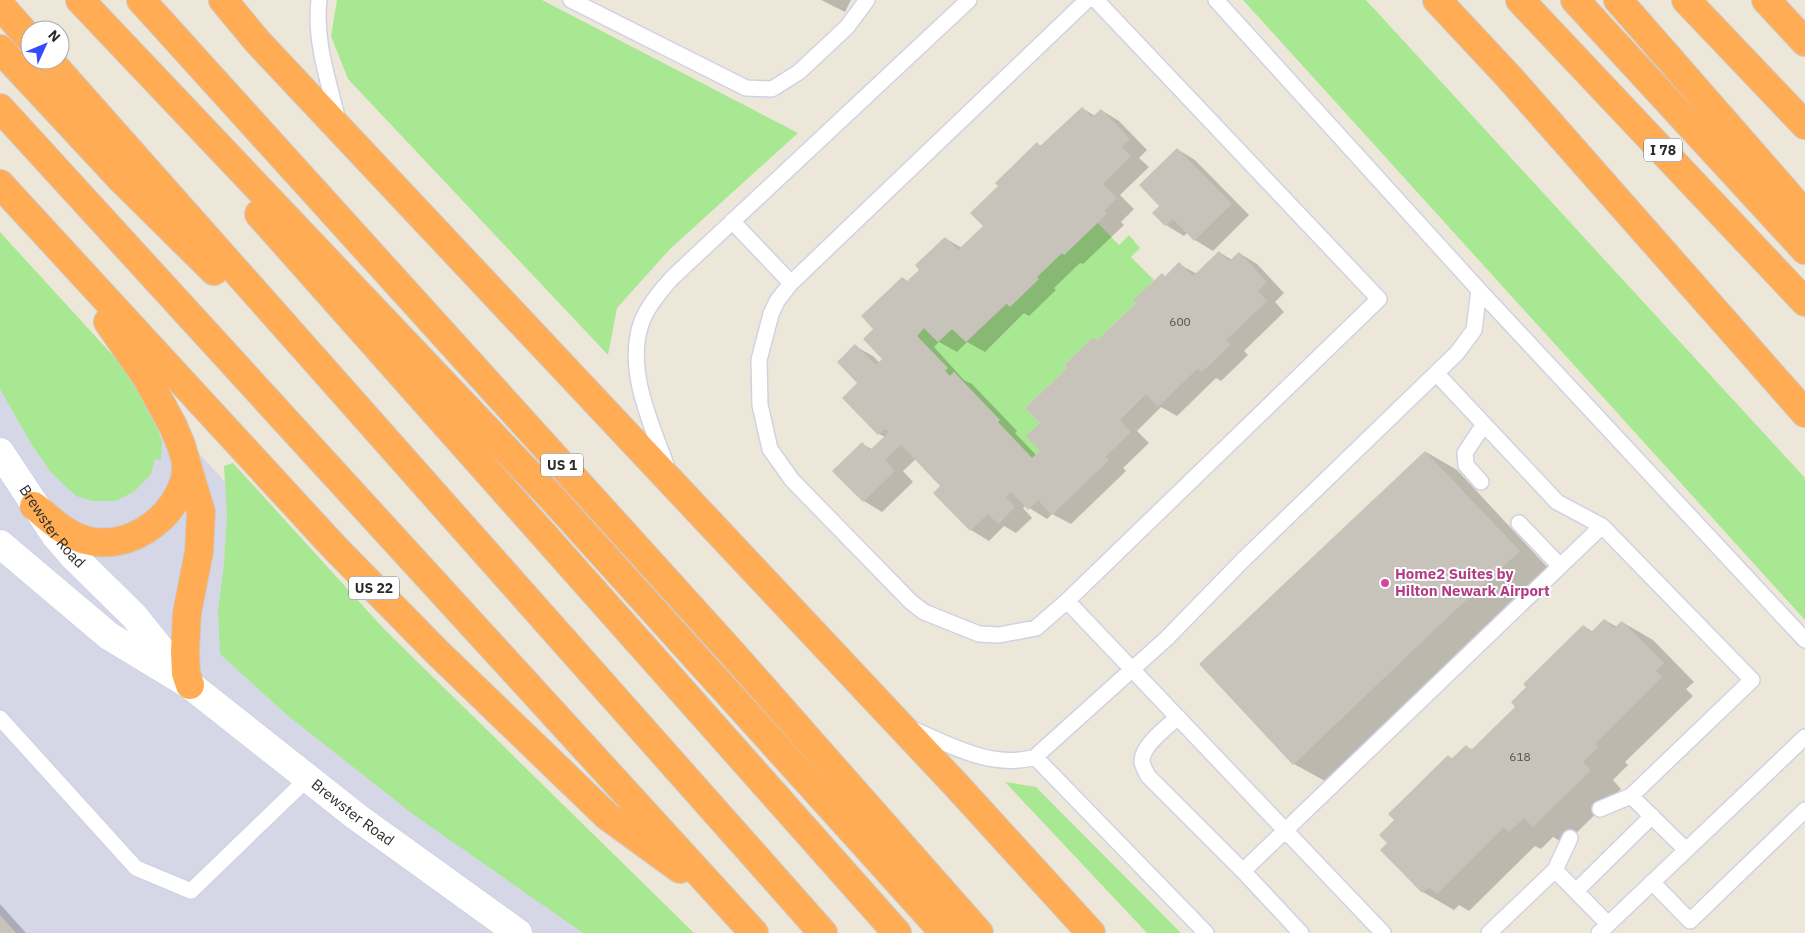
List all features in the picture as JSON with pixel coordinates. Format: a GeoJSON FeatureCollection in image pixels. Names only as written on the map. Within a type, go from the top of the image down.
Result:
{"type":"FeatureCollection","features":[{"type":"Feature","properties":{"kind":"highway"},"geometry":{"type":"LineString","coordinates":[[69,0],[897,933]]}},
{"type":"Feature","properties":{"kind":"highway"},"geometry":{"type":"LineString","coordinates":[[80,0],[529,473],[932,919],[947,933]]}},
{"type":"Feature","properties":{"kind":"highway","name":"US 1"},"geometry":{"type":"LineString","coordinates":[[141,0],[725,646],[979,933]]}},
{"type":"Feature","properties":{"kind":"highway"},"geometry":{"type":"LineString","coordinates":[[205,0],[219,15],[256,41]]}},
{"type":"Feature","properties":{"kind":"highway"},"geometry":{"type":"LineString","coordinates":[[223,0],[256,41],[957,786],[1091,933]]}},
{"type":"Feature","properties":{"kind":"highway"},"geometry":{"type":"LineString","coordinates":[[1437,0],[1515,85],[1805,413]]}},
{"type":"Feature","properties":{"kind":"highway","name":"I 78"},"geometry":{"type":"LineString","coordinates":[[1520,0],[1805,302]]}},
{"type":"Feature","properties":{"kind":"highway"},"geometry":{"type":"LineString","coordinates":[[1574,0],[1805,250]]}},
{"type":"Feature","properties":{"kind":"highway"},"geometry":{"type":"LineString","coordinates":[[1618,0],[1805,214]]}},
{"type":"Feature","properties":{"kind":"highway"},"geometry":{"type":"LineString","coordinates":[[1686,0],[1805,125]]}},
{"type":"Feature","properties":{"kind":"highway"},"geometry":{"type":"LineString","coordinates":[[1766,0],[1805,42]]}},
{"type":"Feature","properties":{"kind":"highway"},"geometry":{"type":"LineString","coordinates":[[0,5],[20,28]]}},
{"type":"Feature","properties":{"kind":"highway"},"geometry":{"type":"LineString","coordinates":[[0,49],[120,178],[406,463]]}},
{"type":"Feature","properties":{"kind":"highway"},"geometry":{"type":"LineString","coordinates":[[58,70],[823,933]]}},
{"type":"Feature","properties":{"kind":"highway"},"geometry":{"type":"LineString","coordinates":[[0,108],[754,933]]}},
{"type":"Feature","properties":{"kind":"highway","name":"US 22"},"geometry":{"type":"LineString","coordinates":[[0,184],[335,548],[438,653],[606,816],[724,900]]}},
{"type":"Feature","properties":{"kind":"highway"},"geometry":{"type":"LineString","coordinates":[[54,243],[147,378],[174,426],[181,445],[201,512],[199,552],[187,614],[186,666],[190,685]]}},
{"type":"Feature","properties":{"kind":"highway"},"geometry":{"type":"LineString","coordinates":[[34,506],[54,524],[69,534],[100,543],[117,541],[138,535],[154,525],[169,511],[185,480],[186,463]]}},
{"type":"Feature","properties":{"kind":"street","name":"Brewster Road"},"geometry":{"type":"LineString","coordinates":[[0,452],[55,535],[74,557],[134,616],[190,685]]}},
{"type":"Feature","properties":{"kind":"street","name":"Brewster Road"},"geometry":{"type":"LineString","coordinates":[[0,544],[109,636],[190,685],[307,779],[399,849],[518,933]]}},
{"type":"Feature","properties":{"kind":"lane"},"geometry":{"type":"LineString","coordinates":[[319,0],[318,28],[320,47],[340,130]]}},
{"type":"Feature","properties":{"kind":"lane"},"geometry":{"type":"LineString","coordinates":[[571,0],[587,4],[746,88],[772,89],[799,72],[847,27],[867,0]]}},
{"type":"Feature","properties":{"kind":"lane"},"geometry":{"type":"LineString","coordinates":[[671,481],[645,402],[636,360],[642,322],[650,305],[661,290],[732,221],[969,0]]}},
{"type":"Feature","properties":{"kind":"lane"},"geometry":{"type":"LineString","coordinates":[[1086,0],[791,283],[771,314],[760,360],[760,406],[770,449],[792,480],[911,602],[924,612],[979,634],[1000,635],[1036,628],[1067,601],[1379,299],[1096,0]]}},
{"type":"Feature","properties":{"kind":"lane"},"geometry":{"type":"LineString","coordinates":[[1216,0],[1479,290],[1805,640]]}},
{"type":"Feature","properties":{"kind":"lane"},"geometry":{"type":"LineString","coordinates":[[732,221],[791,283]]}},
{"type":"Feature","properties":{"kind":"lane"},"geometry":{"type":"LineString","coordinates":[[897,723],[976,755],[1000,761],[1023,761],[1034,758],[1167,638],[1237,567],[1457,353],[1474,330],[1479,290]]}},
{"type":"Feature","properties":{"kind":"lane"},"geometry":{"type":"LineString","coordinates":[[1436,373],[1558,502],[1602,526],[1752,680],[1631,796],[1600,809]]}},
{"type":"Feature","properties":{"kind":"lane"},"geometry":{"type":"LineString","coordinates":[[1482,482],[1466,465],[1465,453],[1484,424]]}},
{"type":"Feature","properties":{"kind":"lane"},"geometry":{"type":"LineString","coordinates":[[1519,523],[1560,566]]}},
{"type":"Feature","properties":{"kind":"lane"},"geometry":{"type":"LineString","coordinates":[[1243,871],[1602,526]]}},
{"type":"Feature","properties":{"kind":"lane"},"geometry":{"type":"LineString","coordinates":[[1067,601],[1383,933]]}},
{"type":"Feature","properties":{"kind":"lane"},"geometry":{"type":"LineString","coordinates":[[1178,717],[1144,750],[1142,761],[1148,776],[1243,871],[1301,933]]}},
{"type":"Feature","properties":{"kind":"lane"},"geometry":{"type":"LineString","coordinates":[[0,718],[136,868],[191,891],[307,779]]}},
{"type":"Feature","properties":{"kind":"lane"},"geometry":{"type":"LineString","coordinates":[[1554,870],[1576,891],[1604,929],[1805,737]]}},
{"type":"Feature","properties":{"kind":"lane"},"geometry":{"type":"LineString","coordinates":[[1034,758],[1206,933]]}},
{"type":"Feature","properties":{"kind":"lane"},"geometry":{"type":"LineString","coordinates":[[1631,796],[1686,850]]}},
{"type":"Feature","properties":{"kind":"lane"},"geometry":{"type":"LineString","coordinates":[[1652,882],[1690,921],[1805,810]]}},
{"type":"Feature","properties":{"kind":"lane"},"geometry":{"type":"LineString","coordinates":[[1576,891],[1652,816]]}},
{"type":"Feature","properties":{"kind":"lane"},"geometry":{"type":"LineString","coordinates":[[1489,933],[1554,870],[1570,838]]}},
{"type":"Feature","properties":{"kind":"shaded area"},"geometry":{"type":"Polygon","coordinates":[[[0,236],[292,555],[670,933],[0,933],[0,236]]]}},
{"type":"Feature","properties":{"kind":"green space"},"geometry":{"type":"Polygon","coordinates":[[[337,0],[542,0],[798,133],[670,249],[617,308],[608,355],[348,79],[331,36],[337,0]]]}},
{"type":"Feature","properties":{"kind":"green space"},"geometry":{"type":"Polygon","coordinates":[[[1243,0],[1366,0],[1805,478],[1805,620],[1243,0]]]}},
{"type":"Feature","properties":{"kind":"green space"},"geometry":{"type":"Polygon","coordinates":[[[1097,222],[1119,245],[1129,235],[1140,248],[1131,257],[1154,280],[1134,300],[1136,303],[1096,341],[1093,338],[1064,365],[1067,368],[1025,408],[1040,423],[1040,451],[1032,458],[954,372],[950,376],[945,371],[947,368],[917,336],[924,328],[938,342],[952,329],[966,342],[1062,253],[1064,255],[1097,222]]]}},
{"type":"Feature","properties":{"kind":"green space"},"geometry":{"type":"Polygon","coordinates":[[[0,232],[118,361],[151,410],[162,442],[161,460],[155,459],[151,474],[135,491],[116,501],[92,501],[76,496],[63,484],[50,471],[32,445],[0,389],[0,232]]]}},
{"type":"Feature","properties":{"kind":"green space"},"geometry":{"type":"Polygon","coordinates":[[[233,463],[384,629],[694,933],[583,933],[414,815],[287,715],[220,654],[218,610],[224,564],[227,516],[224,466],[233,463]]]}},
{"type":"Feature","properties":{"kind":"green space"},"geometry":{"type":"Polygon","coordinates":[[[1005,782],[1036,787],[1181,933],[1147,933],[1005,782]]]}},
{"type":"Feature","properties":{"kind":"building"},"geometry":{"type":"Polygon","coordinates":[[[1082,107],[1092,117],[1101,109],[1130,139],[1122,147],[1131,156],[1103,184],[1117,198],[1104,211],[1107,214],[1064,255],[1062,253],[1010,307],[1006,303],[966,342],[952,329],[938,342],[924,328],[917,336],[948,368],[945,371],[950,376],[954,372],[1000,420],[998,422],[1032,458],[1040,451],[1026,436],[1040,423],[1025,408],[1067,368],[1064,365],[1093,337],[1096,341],[1136,303],[1133,300],[1162,273],[1165,276],[1179,262],[1193,276],[1219,251],[1229,261],[1239,252],[1267,282],[1258,291],[1267,301],[1226,340],[1231,344],[1202,372],[1198,368],[1158,407],[1146,394],[1120,420],[1131,432],[1105,457],[1109,460],[1052,515],[1038,500],[1028,510],[1011,492],[1006,497],[1015,507],[998,524],[988,514],[970,531],[933,493],[940,486],[901,445],[885,460],[895,471],[863,502],[832,471],[862,442],[870,450],[889,432],[885,429],[878,435],[842,398],[857,383],[837,362],[855,344],[876,365],[882,359],[863,339],[873,329],[861,316],[902,277],[907,281],[919,270],[915,265],[945,237],[958,250],[983,226],[970,213],[998,186],[995,183],[1037,142],[1040,146],[1082,107]]]}},
{"type":"Feature","properties":{"kind":"building"},"geometry":{"type":"Polygon","coordinates":[[[1177,148],[1232,204],[1194,241],[1173,219],[1165,226],[1152,213],[1159,206],[1139,185],[1177,148]]]}},
{"type":"Feature","properties":{"kind":"building","name":"Home2 Suites by Hilton Newark Airport"},"geometry":{"type":"Polygon","coordinates":[[[1425,451],[1520,551],[1293,765],[1199,664],[1425,451]]]}},
{"type":"Feature","properties":{"kind":"building"},"geometry":{"type":"Polygon","coordinates":[[[1604,619],[1614,628],[1622,621],[1664,663],[1656,671],[1662,677],[1595,744],[1598,747],[1583,762],[1591,770],[1533,827],[1524,818],[1509,832],[1504,827],[1437,894],[1429,887],[1422,893],[1380,850],[1387,843],[1379,835],[1394,820],[1388,814],[1448,755],[1451,759],[1466,745],[1471,750],[1515,707],[1511,702],[1526,687],[1523,684],[1583,625],[1591,632],[1604,619]]]}},
{"type":"Feature","properties":{"kind":"building"},"geometry":{"type":"Polygon","coordinates":[[[0,915],[16,933],[0,933],[0,915]]]}},
{"type":"Feature","properties":{"kind":"place","name":"Home2 Suites by Hilton Newark Airport"},"geometry":{"type":"Point","coordinates":[1385,583]}}]}
